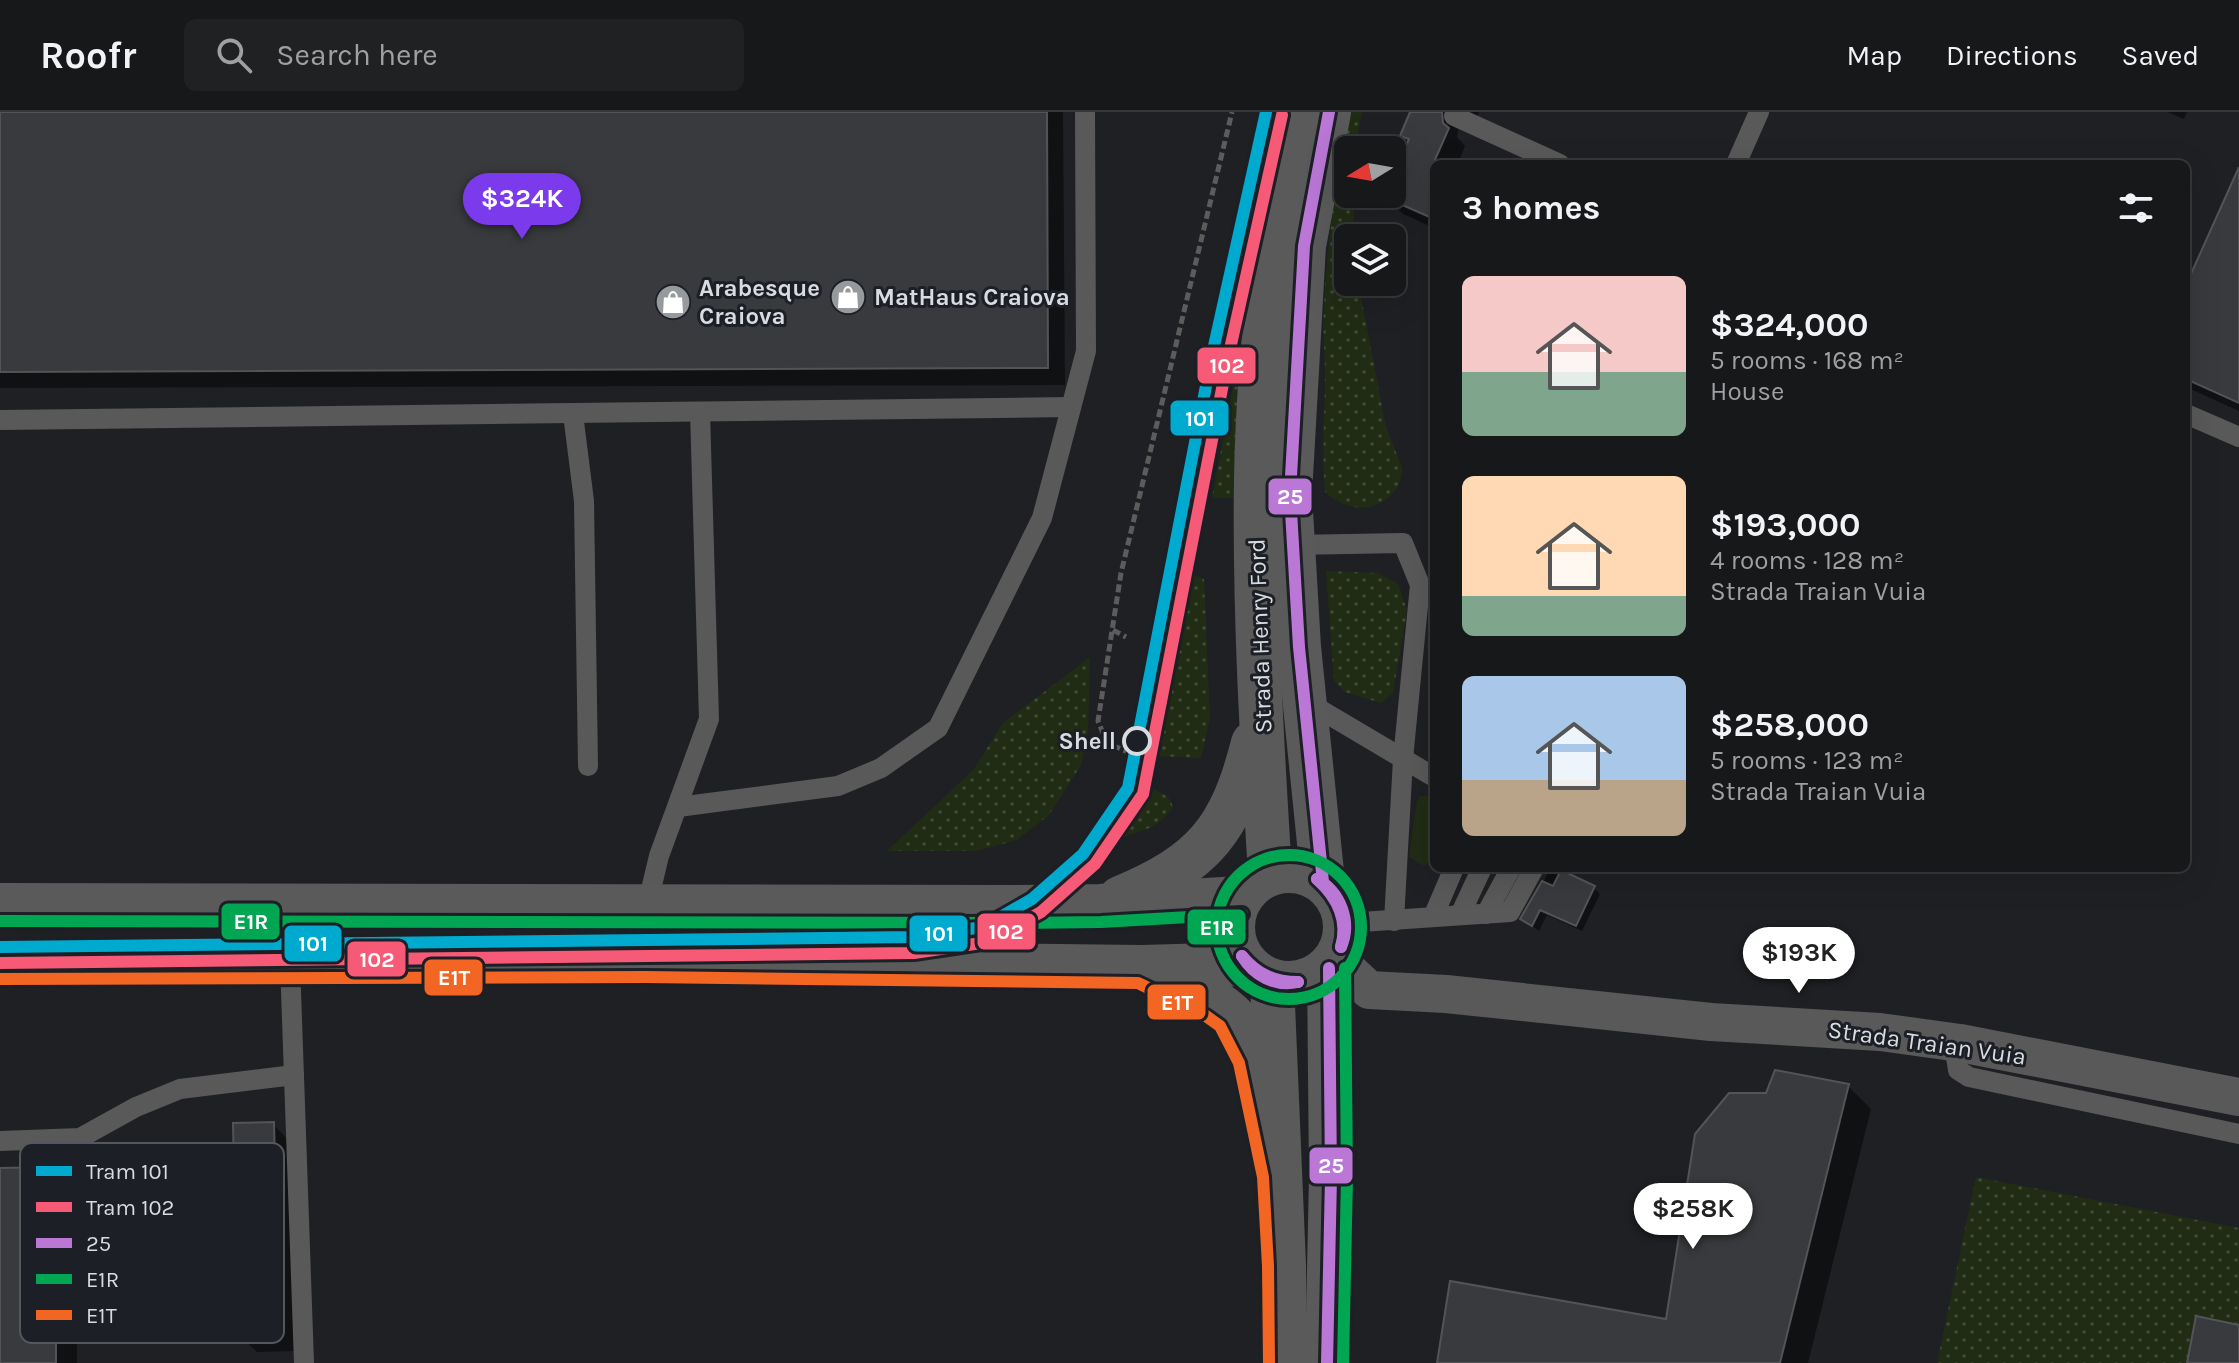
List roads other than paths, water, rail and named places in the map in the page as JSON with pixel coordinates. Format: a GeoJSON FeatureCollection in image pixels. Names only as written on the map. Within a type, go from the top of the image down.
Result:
{"type":"FeatureCollection","features":[{"type":"Feature","properties":{"kind":"main road","name":"Strada Henry Ford"},"geometry":{"type":"LineString","coordinates":[[1296,112],[1274,237],[1260,401],[1255,541],[1283,703],[1323,882]]}},
{"type":"Feature","properties":{"kind":"main road","name":"Strada Henry Ford"},"geometry":{"type":"LineString","coordinates":[[1255,886],[1283,703],[1292,545],[1292,447],[1304,246],[1329,112]]}},
{"type":"Feature","properties":{"kind":"main road"},"geometry":{"type":"LineString","coordinates":[[1100,906],[1164,878],[1209,842],[1225,822],[1248,765],[1283,703]]}},
{"type":"Feature","properties":{"kind":"main road"},"geometry":{"type":"LineString","coordinates":[[0,905],[1100,906],[1255,886],[1288,871],[1306,873],[1323,882],[1334,893],[1337,950],[1327,1363]]}},
{"type":"Feature","properties":{"kind":"main road"},"geometry":{"type":"LineString","coordinates":[[1255,886],[1233,920],[1233,932],[1235,943],[1259,972],[1279,1175],[1285,1363]]}},
{"type":"Feature","properties":{"kind":"main road"},"geometry":{"type":"LineString","coordinates":[[0,963],[645,961],[1142,967],[1259,972],[1292,984],[1312,980],[1337,950]]}},
{"type":"Feature","properties":{"kind":"main road"},"geometry":{"type":"LineString","coordinates":[[1142,967],[1214,1002],[1233,1015],[1258,1071],[1279,1175]]}},
{"type":"Feature","properties":{"kind":"street","name":"Strada Traian Vuia"},"geometry":{"type":"LineString","coordinates":[[1337,950],[1369,990],[1446,994],[1711,1022],[1880,1032],[1960,1043],[2239,1097]]}},
{"type":"Feature","properties":{"kind":"lane"},"geometry":{"type":"LineString","coordinates":[[678,807],[838,786],[881,768],[938,728],[1042,518],[1086,351],[1085,112]]}},
{"type":"Feature","properties":{"kind":"lane"},"geometry":{"type":"LineString","coordinates":[[1738,160],[1759,112]]}},
{"type":"Feature","properties":{"kind":"lane"},"geometry":{"type":"LineString","coordinates":[[1454,116],[1551,160]]}},
{"type":"Feature","properties":{"kind":"lane"},"geometry":{"type":"LineString","coordinates":[[0,420],[1071,407]]}},
{"type":"Feature","properties":{"kind":"lane"},"geometry":{"type":"LineString","coordinates":[[645,961],[647,906],[659,856],[709,719],[700,412]]}},
{"type":"Feature","properties":{"kind":"lane"},"geometry":{"type":"LineString","coordinates":[[573,414],[584,501],[588,766]]}},
{"type":"Feature","properties":{"kind":"lane"},"geometry":{"type":"LineString","coordinates":[[2190,416],[2239,437]]}},
{"type":"Feature","properties":{"kind":"lane"},"geometry":{"type":"LineString","coordinates":[[1292,545],[1403,543],[1420,585],[1403,759],[1394,921]]}},
{"type":"Feature","properties":{"kind":"lane"},"geometry":{"type":"LineString","coordinates":[[1283,703],[1430,775]]}},
{"type":"Feature","properties":{"kind":"lane"},"geometry":{"type":"LineString","coordinates":[[1433,917],[1452,872]]}},
{"type":"Feature","properties":{"kind":"lane"},"geometry":{"type":"LineString","coordinates":[[1460,915],[1480,872]]}},
{"type":"Feature","properties":{"kind":"lane"},"geometry":{"type":"LineString","coordinates":[[1486,914],[1509,872]]}},
{"type":"Feature","properties":{"kind":"lane"},"geometry":{"type":"LineString","coordinates":[[1337,950],[1394,921],[1510,912],[1532,872]]}},
{"type":"Feature","properties":{"kind":"lane"},"geometry":{"type":"LineString","coordinates":[[290,962],[304,1363]]}},
{"type":"Feature","properties":{"kind":"lane"},"geometry":{"type":"LineString","coordinates":[[1960,1043],[1956,1057],[1958,1070],[1969,1077],[2239,1134]]}},
{"type":"Feature","properties":{"kind":"lane"},"geometry":{"type":"LineString","coordinates":[[0,1141],[80,1138],[136,1107],[180,1089],[294,1075]]}},
{"type":"Feature","properties":{"kind":"tram line","name":"101"},"geometry":{"type":"LineString","coordinates":[[0,947],[914,937],[983,927],[1032,899],[1083,854],[1128,788],[1212,355],[1266,112]]}},
{"type":"Feature","properties":{"kind":"tram line","name":"102"},"geometry":{"type":"LineString","coordinates":[[0,963],[914,953],[988,942],[1041,912],[1095,864],[1143,794],[1228,358],[1282,115]]}},
{"type":"Feature","properties":{"kind":"place","name":"MatHaus Craiova"},"geometry":{"type":"Point","coordinates":[848,297]}},
{"type":"Feature","properties":{"kind":"place","name":"Arabesque Craiova"},"geometry":{"type":"Point","coordinates":[673,302]}},
{"type":"Feature","properties":{"kind":"place","name":"Shell"},"geometry":{"type":"Point","coordinates":[1137,741]}}]}
